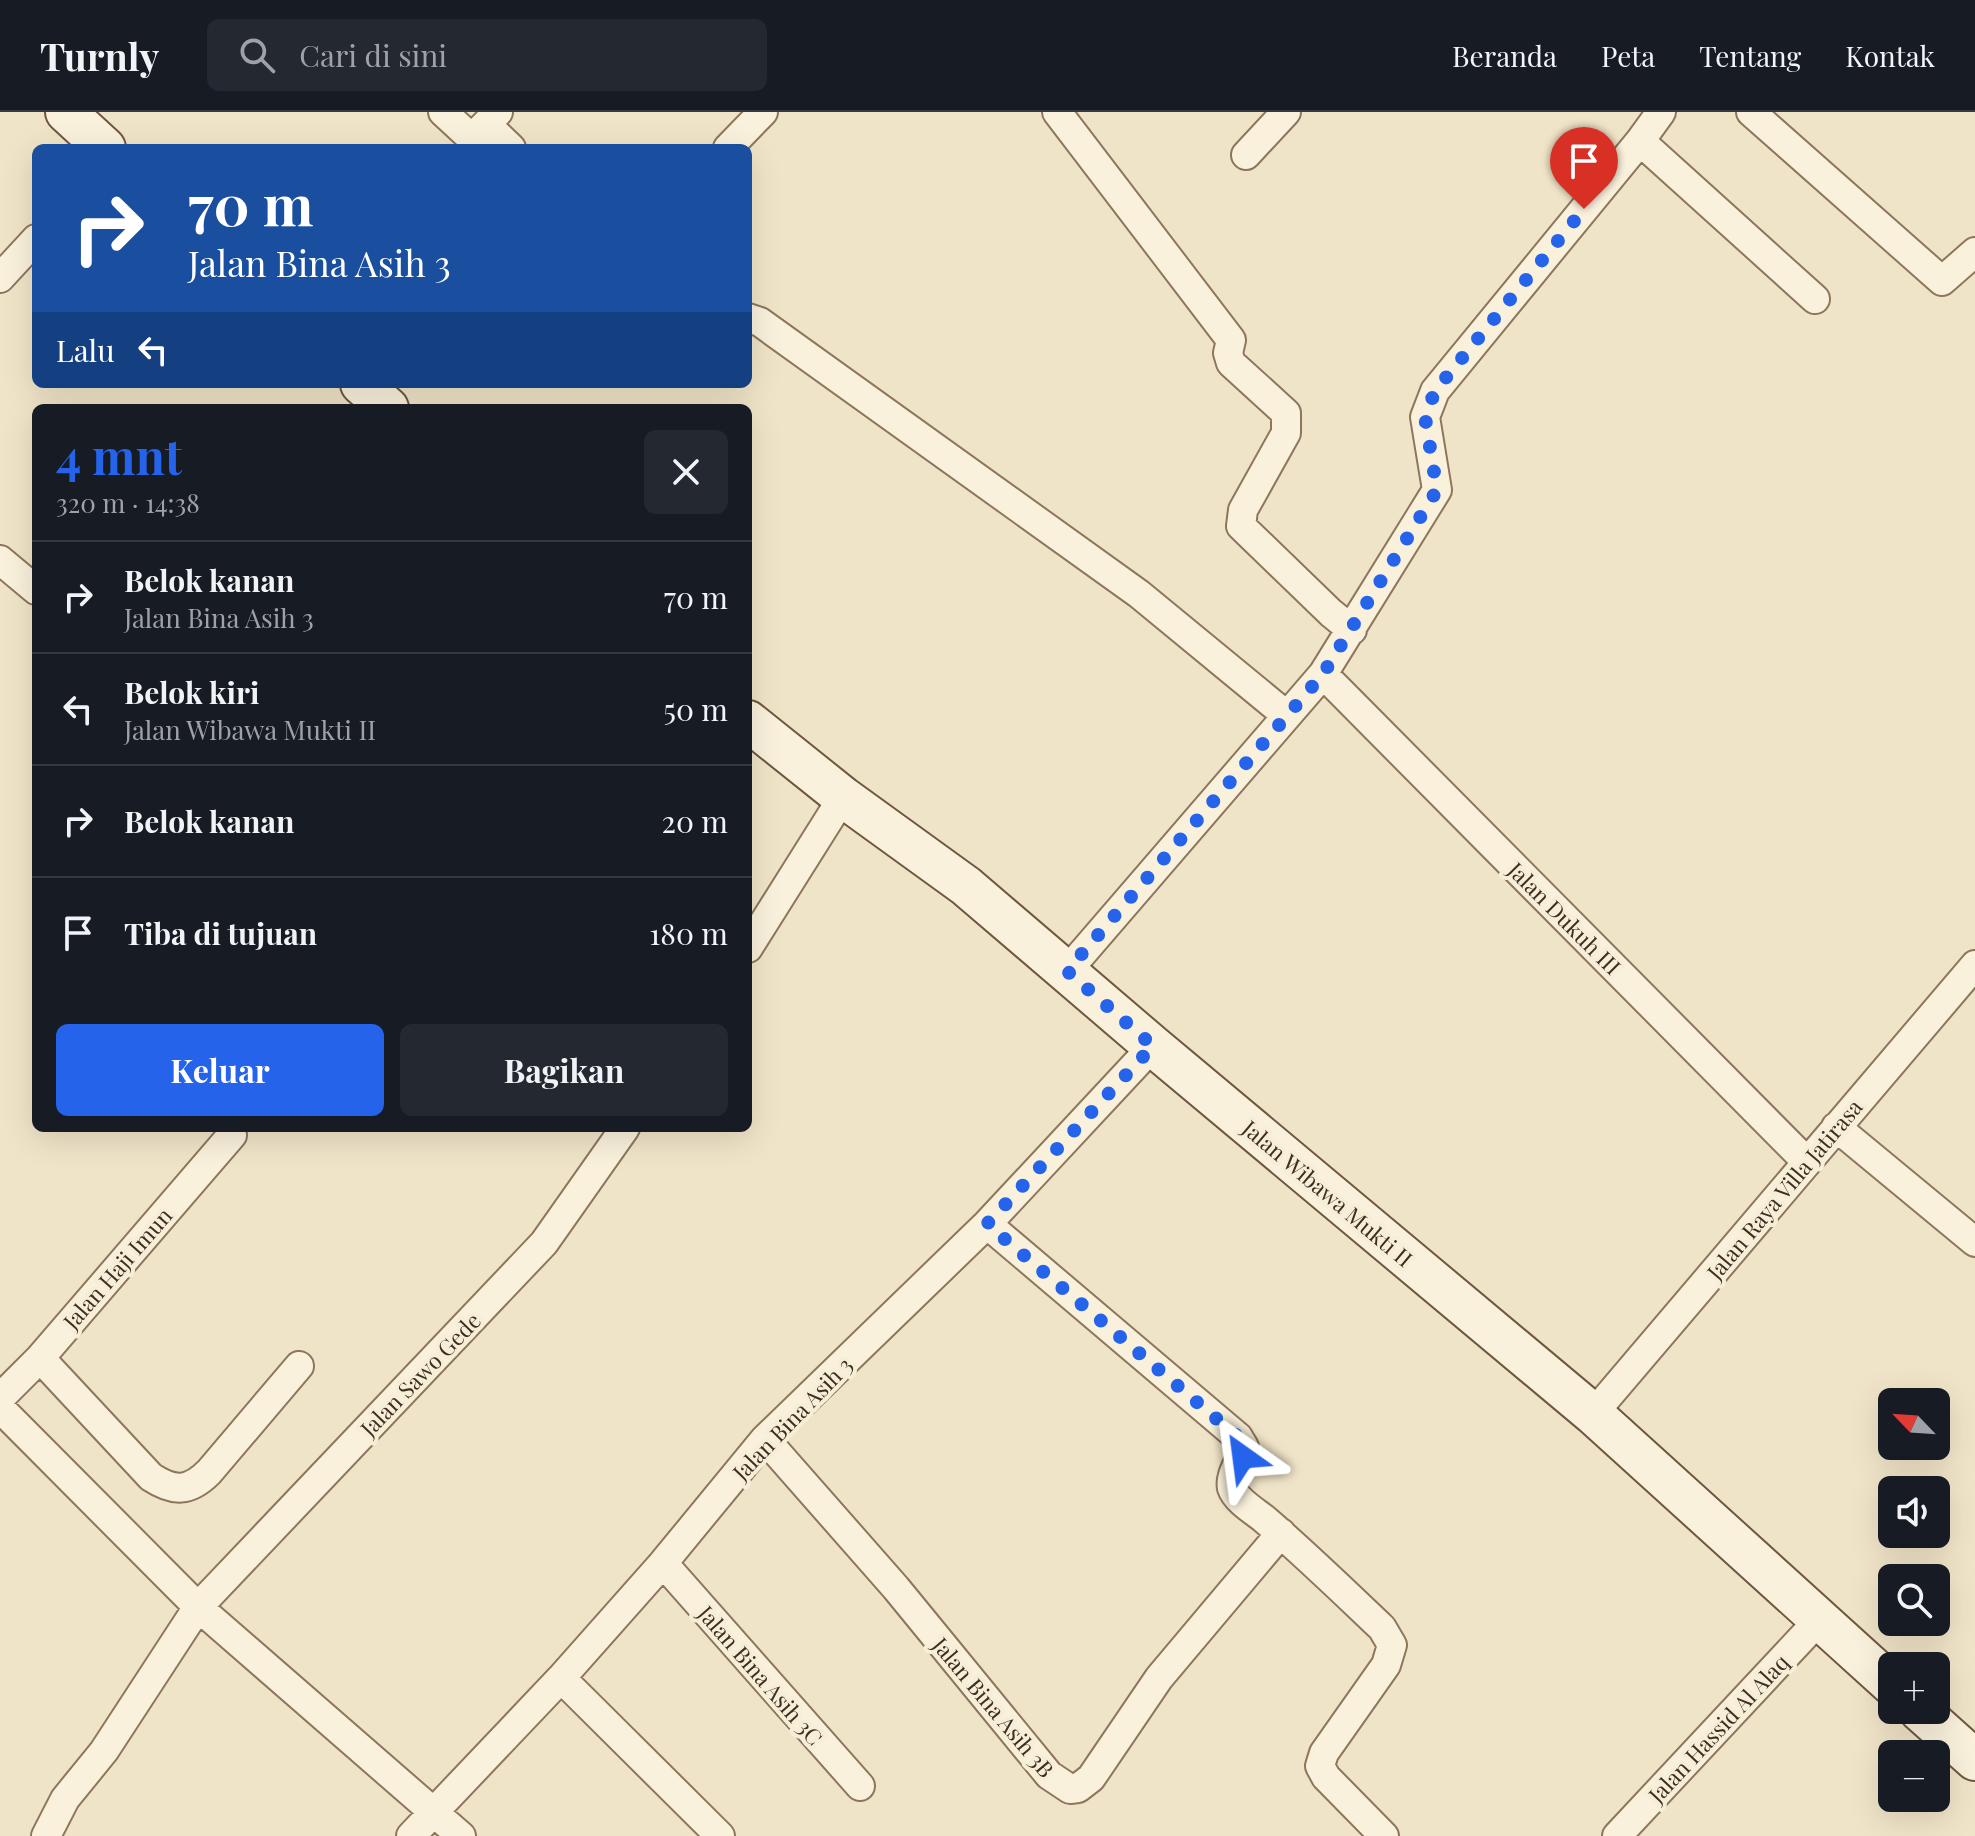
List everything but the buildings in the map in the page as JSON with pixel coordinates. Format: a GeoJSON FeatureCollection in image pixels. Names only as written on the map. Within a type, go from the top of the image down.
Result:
{"type":"FeatureCollection","features":[{"type":"Feature","properties":{"kind":"main road"},"geometry":{"type":"LineString","coordinates":[[66,112],[101,144]]}},
{"type":"Feature","properties":{"kind":"main road"},"geometry":{"type":"LineString","coordinates":[[366,388],[384,404]]}},
{"type":"Feature","properties":{"kind":"main road","name":"Jalan Wibawa Mukti II"},"geometry":{"type":"LineString","coordinates":[[752,724],[843,797],[966,886],[1593,1414],[1878,1673]]}},
{"type":"Feature","properties":{"kind":"main road"},"geometry":{"type":"LineString","coordinates":[[1935,1724],[1975,1760]]}},
{"type":"Feature","properties":{"kind":"street"},"geometry":{"type":"LineString","coordinates":[[443,112],[505,144]]}},
{"type":"Feature","properties":{"kind":"street"},"geometry":{"type":"LineString","coordinates":[[732,144],[763,112]]}},
{"type":"Feature","properties":{"kind":"street"},"geometry":{"type":"LineString","coordinates":[[1057,112],[1231,340],[1228,353],[1231,363],[1286,413],[1286,433],[1243,510],[1241,526],[1352,630]]}},
{"type":"Feature","properties":{"kind":"street"},"geometry":{"type":"LineString","coordinates":[[1246,155],[1286,112]]}},
{"type":"Feature","properties":{"kind":"street"},"geometry":{"type":"LineString","coordinates":[[1067,971],[1323,674],[1437,490],[1425,417],[1435,391],[1661,112]]}},
{"type":"Feature","properties":{"kind":"street"},"geometry":{"type":"LineString","coordinates":[[1751,112],[1942,281],[1975,252]]}},
{"type":"Feature","properties":{"kind":"street"},"geometry":{"type":"LineString","coordinates":[[1640,141],[1815,299]]}},
{"type":"Feature","properties":{"kind":"street"},"geometry":{"type":"LineString","coordinates":[[0,278],[32,243]]}},
{"type":"Feature","properties":{"kind":"street"},"geometry":{"type":"LineString","coordinates":[[752,319],[760,322],[1139,594],[1286,715]]}},
{"type":"Feature","properties":{"kind":"street"},"geometry":{"type":"LineString","coordinates":[[0,560],[32,587]]}},
{"type":"Feature","properties":{"kind":"street","name":"Jalan Dukuh III"},"geometry":{"type":"LineString","coordinates":[[1323,674],[1807,1162]]}},
{"type":"Feature","properties":{"kind":"street"},"geometry":{"type":"LineString","coordinates":[[752,942],[843,797]]}},
{"type":"Feature","properties":{"kind":"street","name":"Jalan Raya Villa Jatirasa"},"geometry":{"type":"LineString","coordinates":[[1593,1414],[1975,965]]}},
{"type":"Feature","properties":{"kind":"street","name":"Jalan Bina Asih 3"},"geometry":{"type":"LineString","coordinates":[[411,1836],[431,1811],[561,1678],[663,1563],[765,1439],[987,1224],[1153,1046]]}},
{"type":"Feature","properties":{"kind":"street"},"geometry":{"type":"LineString","coordinates":[[1836,1127],[1975,1242]]}},
{"type":"Feature","properties":{"kind":"street","name":"Jalan Sawo Gede"},"geometry":{"type":"LineString","coordinates":[[46,1836],[65,1799],[104,1751],[198,1607],[544,1243],[622,1132]]}},
{"type":"Feature","properties":{"kind":"street","name":"Jalan Haji Imun"},"geometry":{"type":"LineString","coordinates":[[0,1398],[40,1358],[232,1135]]}},
{"type":"Feature","properties":{"kind":"street"},"geometry":{"type":"LineString","coordinates":[[987,1224],[1238,1437],[1244,1447],[1243,1457],[1233,1478],[1232,1488],[1238,1497],[1382,1628],[1392,1645],[1386,1665],[1324,1753],[1320,1766],[1326,1777],[1384,1836]]}},
{"type":"Feature","properties":{"kind":"street"},"geometry":{"type":"LineString","coordinates":[[40,1358],[151,1477],[164,1486],[182,1490],[197,1484],[209,1472],[299,1366]]}},
{"type":"Feature","properties":{"kind":"street"},"geometry":{"type":"LineString","coordinates":[[0,1408],[198,1607],[461,1836]]}},
{"type":"Feature","properties":{"kind":"street","name":"Jalan Bina Asih 3B"},"geometry":{"type":"LineString","coordinates":[[765,1439],[896,1588],[1049,1775],[1070,1789],[1078,1788],[1091,1778],[1159,1678],[1281,1533]]}},
{"type":"Feature","properties":{"kind":"street","name":"Jalan Bina Asih 3C"},"geometry":{"type":"LineString","coordinates":[[663,1563],[860,1786]]}},
{"type":"Feature","properties":{"kind":"street","name":"Jalan Hassid Al Alaq"},"geometry":{"type":"LineString","coordinates":[[1617,1836],[1819,1620]]}},
{"type":"Feature","properties":{"kind":"street"},"geometry":{"type":"LineString","coordinates":[[561,1678],[720,1836]]}},
{"type":"Feature","properties":{"kind":"route"},"geometry":{"type":"LineString","coordinates":[[1243,1457],[1244,1447],[1238,1437],[987,1224],[1153,1046],[1067,971],[1323,674],[1437,490],[1425,417],[1435,391],[1584,209]]}}]}
